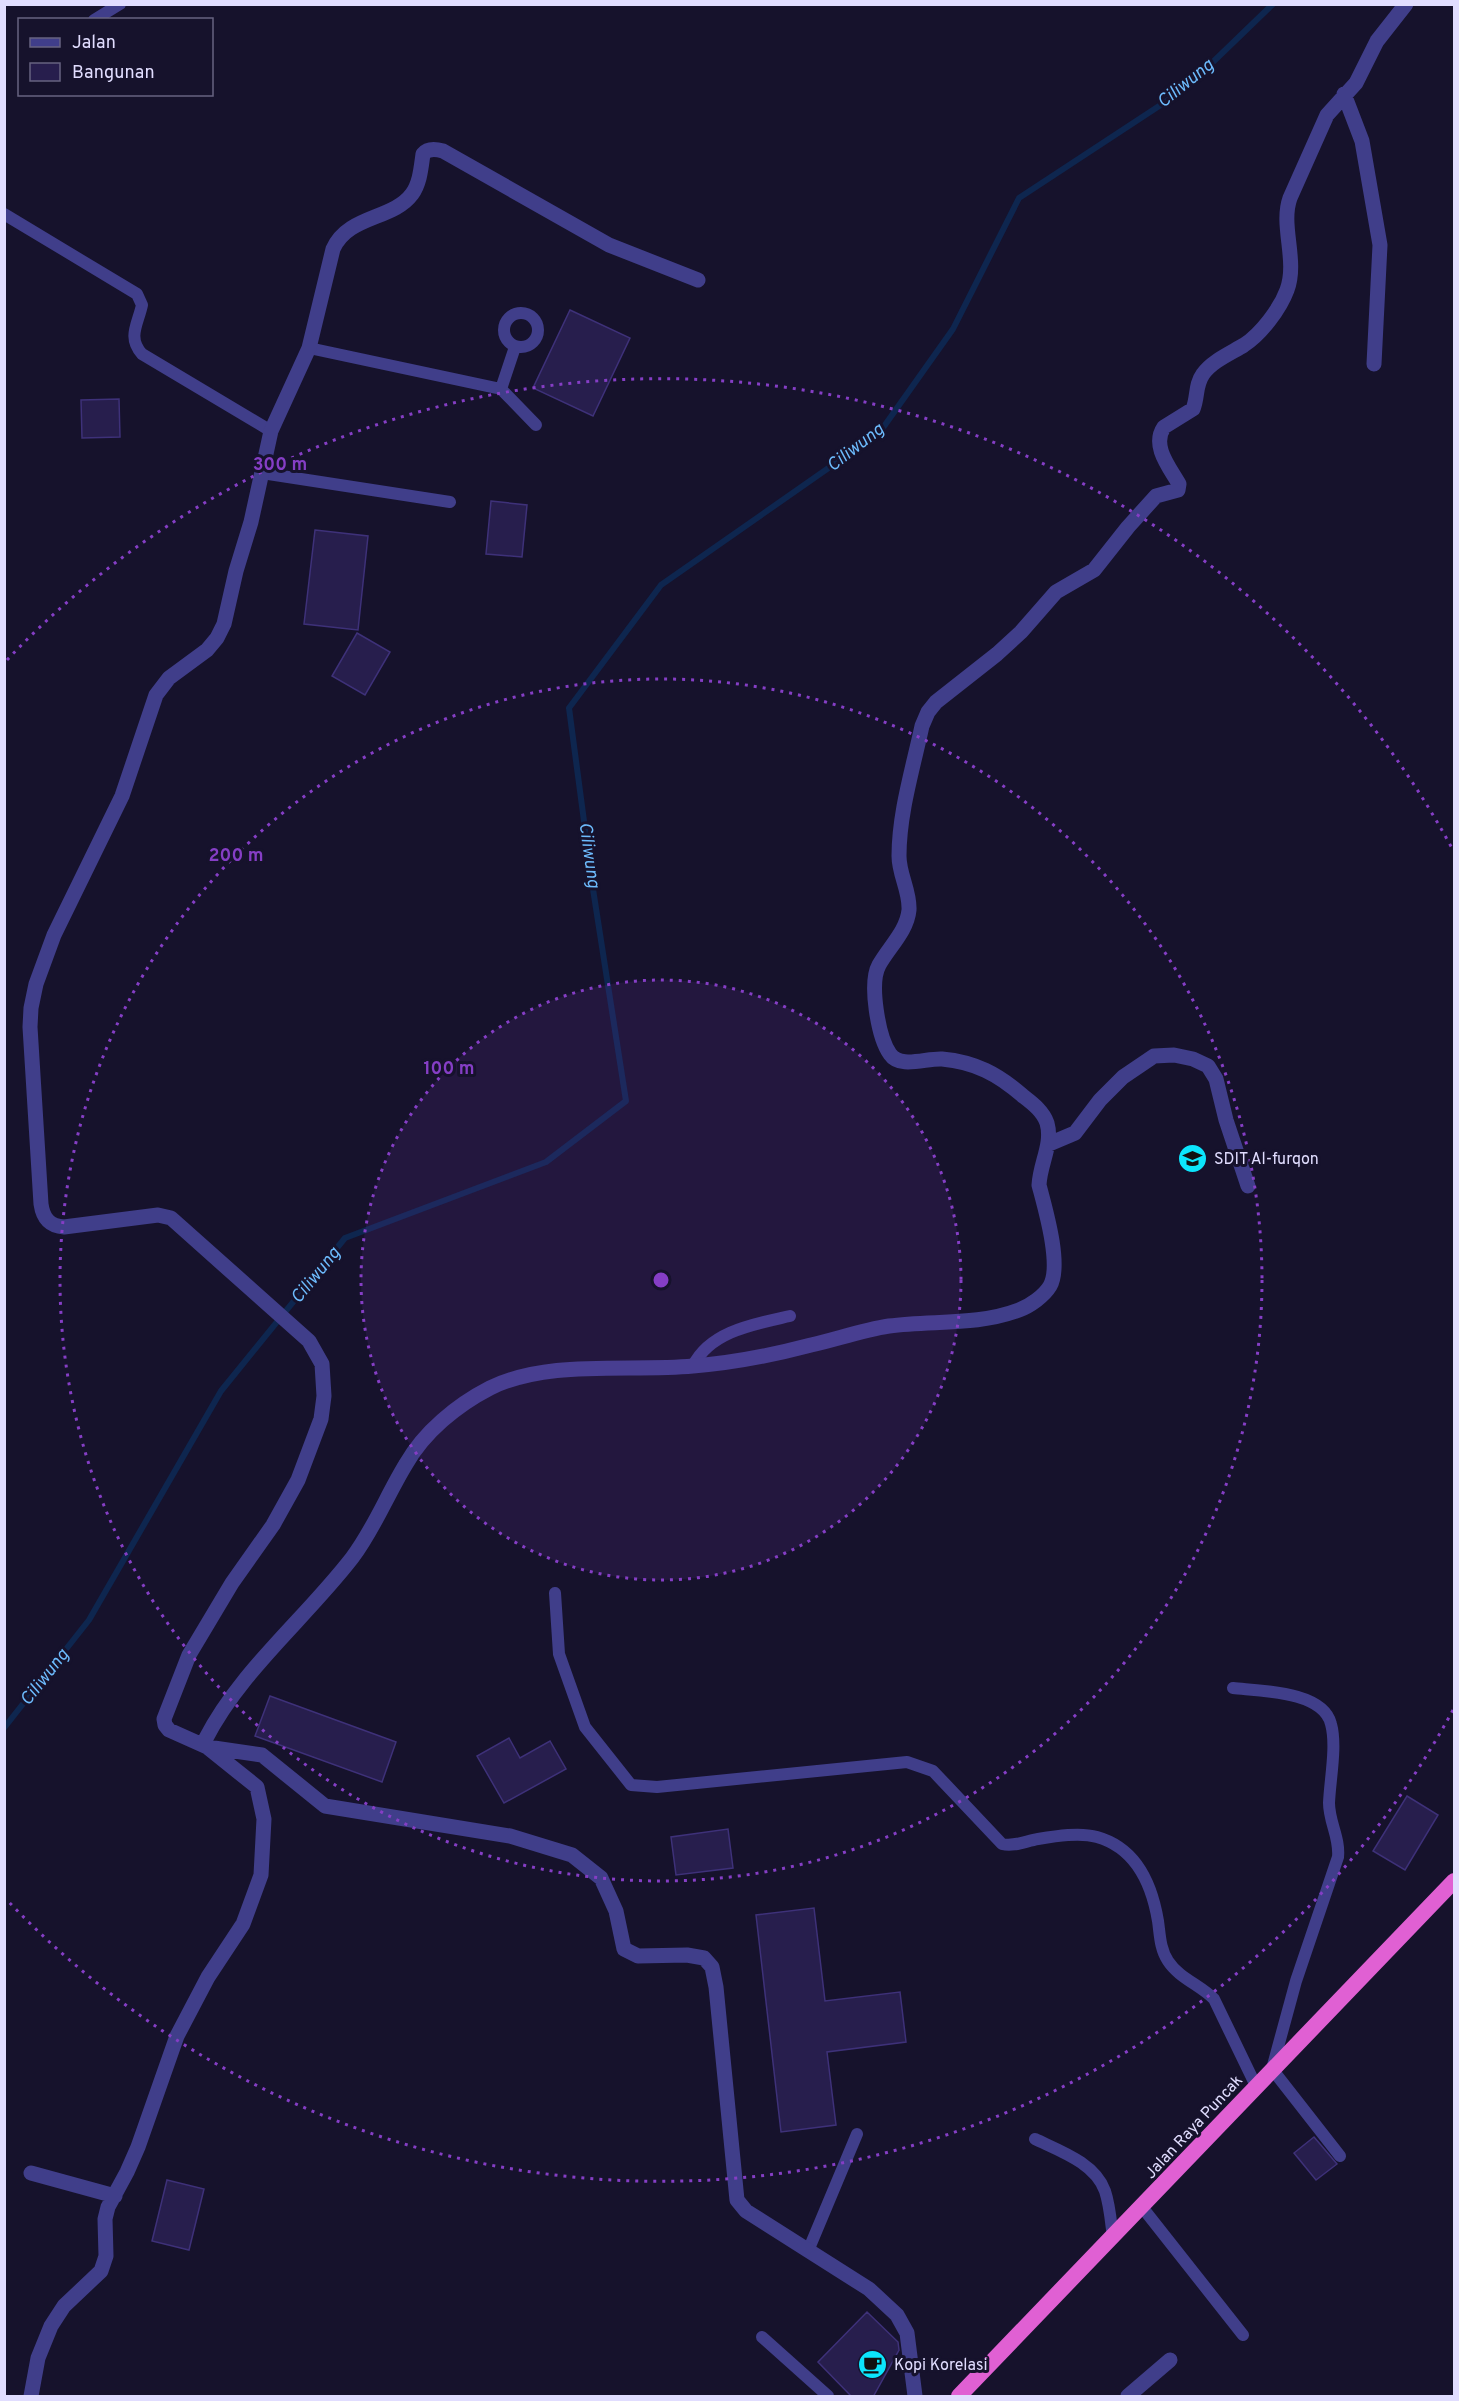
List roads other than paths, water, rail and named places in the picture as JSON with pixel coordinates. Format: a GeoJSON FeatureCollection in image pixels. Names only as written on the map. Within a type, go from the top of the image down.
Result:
{"type":"FeatureCollection","features":[{"type":"Feature","properties":{"kind":"highway","name":"Jalan Raya Puncak"},"geometry":{"type":"LineString","coordinates":[[958,2397],[1455,1881]]}},
{"type":"Feature","properties":{"kind":"street"},"geometry":{"type":"LineString","coordinates":[[207,1747],[204,1740],[239,1685],[353,1557],[374,1525],[417,1447],[448,1416],[491,1387],[530,1375],[581,1370],[693,1366],[808,1346],[889,1326],[981,1320],[1020,1310],[1051,1285],[1054,1273],[1052,1246],[1039,1185],[1040,1172],[1049,1144],[1047,1124],[1041,1112],[1005,1079],[970,1064],[938,1059],[908,1062],[897,1060],[887,1049],[881,1030],[876,1002],[875,977],[879,964],[904,927],[908,914],[908,900],[899,864],[899,836],[922,726],[928,712],[936,702],[1021,632],[1056,592],[1094,570],[1156,496],[1178,490],[1179,484],[1160,450],[1161,432],[1164,427],[1193,409],[1198,382],[1207,368],[1253,337],[1281,300],[1287,289],[1291,264],[1288,204],[1327,115],[1356,83],[1377,41],[1406,4]]}},
{"type":"Feature","properties":{"kind":"street"},"geometry":{"type":"LineString","coordinates":[[1344,94],[1362,141],[1379,235],[1380,264],[1374,364]]}},
{"type":"Feature","properties":{"kind":"street"},"geometry":{"type":"LineString","coordinates":[[32,2397],[38,2358],[51,2326],[64,2306],[97,2276],[104,2264],[106,2213],[138,2147],[177,2036],[208,1977],[243,1924],[261,1875],[264,1819],[257,1787],[207,1747],[169,1730],[164,1719],[189,1654],[232,1583],[273,1525],[298,1480],[321,1419],[324,1396],[322,1364],[309,1341],[171,1218],[158,1215],[64,1227],[52,1225],[45,1217],[41,1204],[30,1027],[36,984],[54,935],[122,796],[156,694],[170,678],[213,643],[224,624],[236,571],[251,522],[271,431],[309,348],[337,241],[355,226],[406,201],[419,178],[423,154],[429,150],[443,151],[609,245],[698,280]]}},
{"type":"Feature","properties":{"kind":"street"},"geometry":{"type":"LineString","coordinates":[[1049,1144],[1075,1132],[1100,1100],[1123,1077],[1154,1056],[1174,1055],[1193,1059],[1208,1066],[1215,1079],[1248,1186]]}},
{"type":"Feature","properties":{"kind":"street"},"geometry":{"type":"LineString","coordinates":[[207,1747],[262,1755],[326,1806],[510,1836],[573,1855],[600,1878],[616,1911],[622,1945],[627,1952],[638,1956],[687,1955],[707,1960],[712,1967],[716,1987],[737,2200],[746,2211],[869,2289],[892,2309],[903,2323],[910,2348],[915,2397]]}},
{"type":"Feature","properties":{"kind":"street"},"geometry":{"type":"LineString","coordinates":[[31,2172],[115,2196]]}},
{"type":"Feature","properties":{"kind":"street"},"geometry":{"type":"LineString","coordinates":[[1128,2397],[1170,2360]]}},
{"type":"Feature","properties":{"kind":"lane"},"geometry":{"type":"LineString","coordinates":[[97,18],[120,4]]}},
{"type":"Feature","properties":{"kind":"lane"},"geometry":{"type":"LineString","coordinates":[[4,213],[137,294],[142,305],[134,330],[134,340],[142,354],[271,431]]}},
{"type":"Feature","properties":{"kind":"lane"},"geometry":{"type":"LineString","coordinates":[[501,389],[515,347]]}},
{"type":"Feature","properties":{"kind":"lane"},"geometry":{"type":"LineString","coordinates":[[309,348],[501,389],[536,425]]}},
{"type":"Feature","properties":{"kind":"lane"},"geometry":{"type":"LineString","coordinates":[[262,473],[450,502]]}},
{"type":"Feature","properties":{"kind":"lane"},"geometry":{"type":"LineString","coordinates":[[693,1366],[706,1348],[728,1334],[754,1324],[790,1316]]}},
{"type":"Feature","properties":{"kind":"lane"},"geometry":{"type":"LineString","coordinates":[[555,1593],[559,1654],[585,1727],[631,1785],[657,1786],[907,1762],[933,1771],[1002,1844],[1011,1845],[1037,1839],[1091,1835],[1107,1840],[1121,1849],[1141,1870],[1150,1886],[1162,1949],[1168,1961],[1188,1981],[1214,1999],[1256,2086]]}},
{"type":"Feature","properties":{"kind":"lane"},"geometry":{"type":"LineString","coordinates":[[1233,1688],[1270,1692],[1308,1701],[1323,1710],[1331,1724],[1329,1809],[1331,1825],[1338,1845],[1338,1857],[1296,1981],[1272,2069],[1340,2156]]}},
{"type":"Feature","properties":{"kind":"lane"},"geometry":{"type":"LineString","coordinates":[[808,2251],[857,2134]]}},
{"type":"Feature","properties":{"kind":"lane"},"geometry":{"type":"LineString","coordinates":[[1035,2139],[1072,2157],[1097,2176],[1105,2192],[1113,2238]]}},
{"type":"Feature","properties":{"kind":"lane"},"geometry":{"type":"LineString","coordinates":[[1142,2207],[1243,2335]]}},
{"type":"Feature","properties":{"kind":"lane"},"geometry":{"type":"LineString","coordinates":[[762,2337],[828,2397]]}},
{"type":"Feature","properties":{"kind":"waterway","name":"Ciliwung"},"geometry":{"type":"LineString","coordinates":[[4,1728],[89,1620],[221,1391],[345,1238],[546,1162],[626,1101],[593,889],[569,708],[661,585],[880,432],[953,329],[1019,198],[1185,89],[1273,4]]}},
{"type":"Feature","properties":{"kind":"place","name":"SDIT Al-furqon"},"geometry":{"type":"Point","coordinates":[1193,1158]}},
{"type":"Feature","properties":{"kind":"place","name":"Kopi Korelasi"},"geometry":{"type":"Point","coordinates":[873,2364]}}]}
